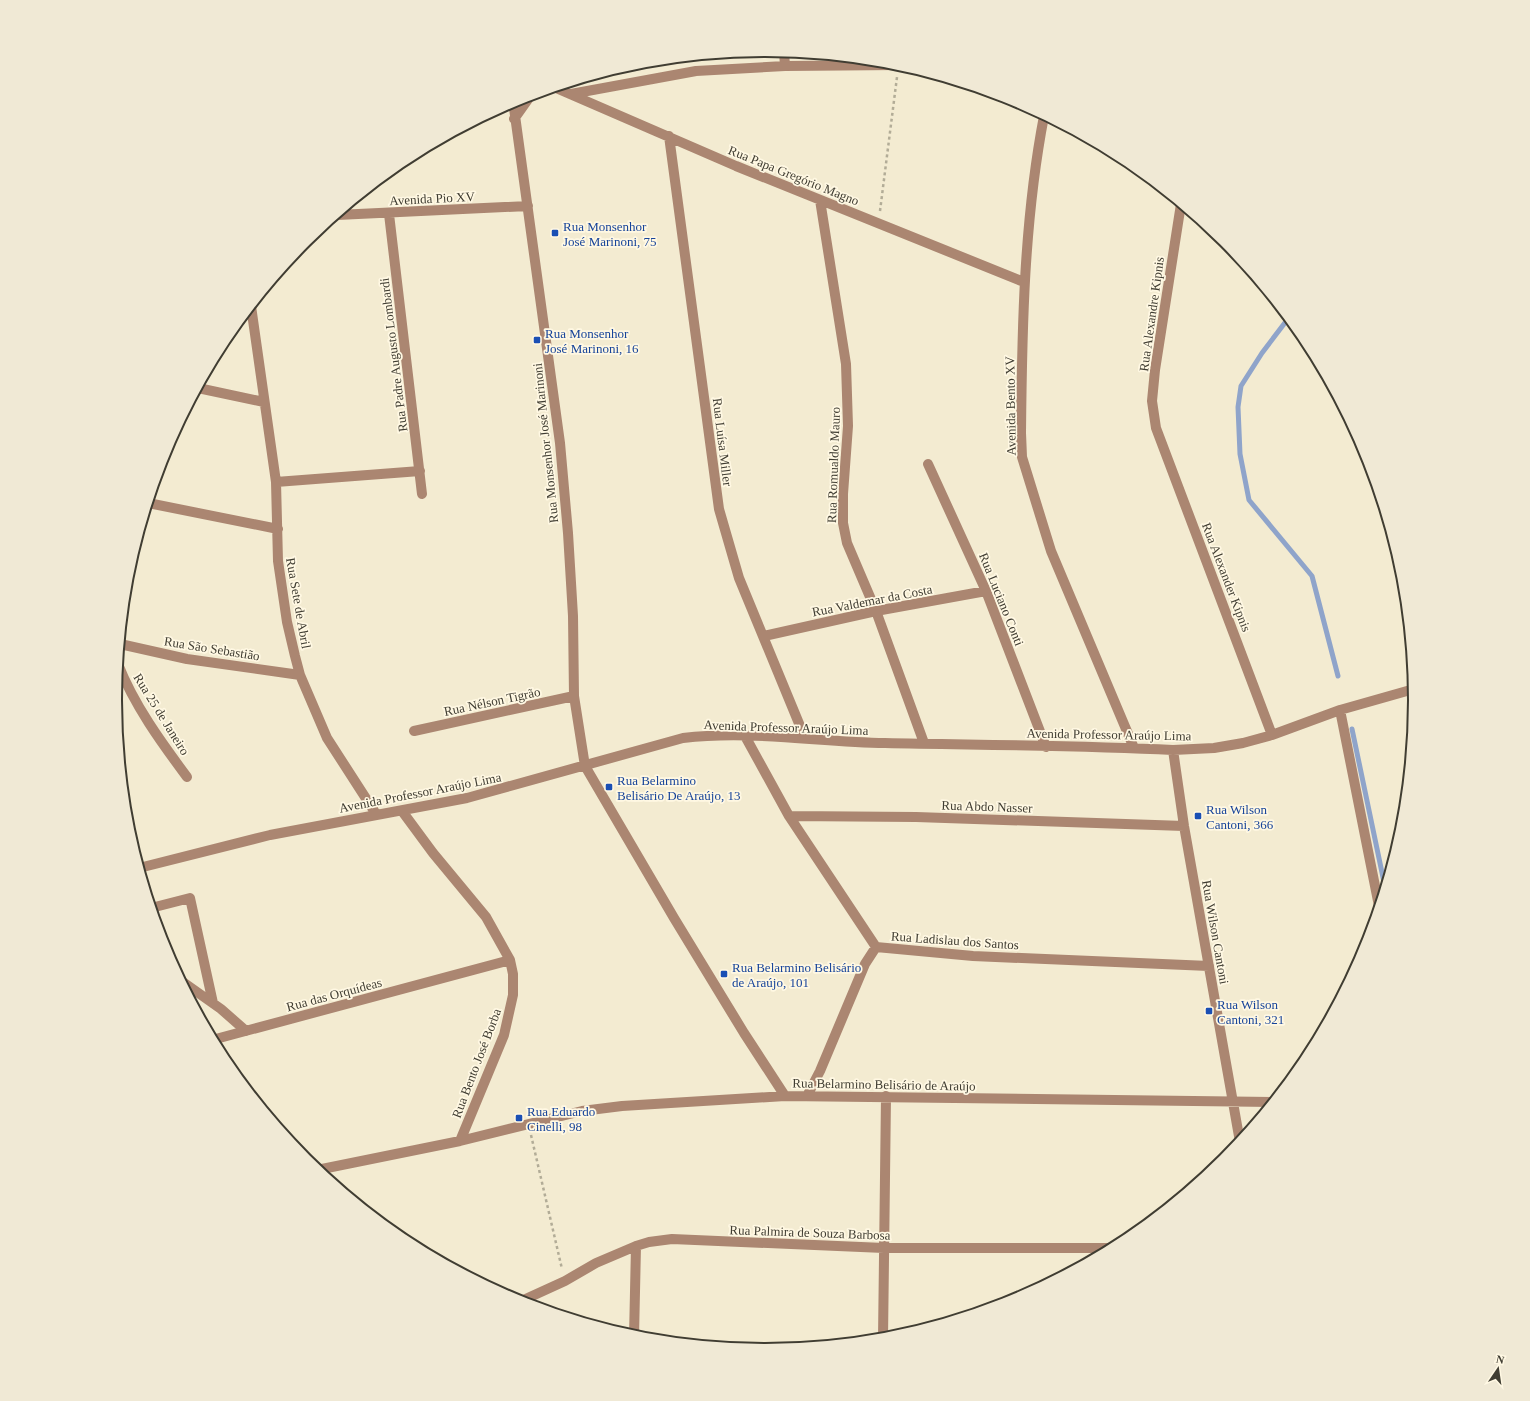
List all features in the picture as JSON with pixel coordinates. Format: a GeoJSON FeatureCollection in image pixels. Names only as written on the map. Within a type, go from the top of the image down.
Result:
{"type":"FeatureCollection","features":[{"type":"Feature","properties":{"kind":"street"},"geometry":{"type":"LineString","coordinates":[[784,57],[785,66]]}},
{"type":"Feature","properties":{"kind":"street"},"geometry":{"type":"LineString","coordinates":[[563,91],[696,71],[785,66],[865,65]]}},
{"type":"Feature","properties":{"kind":"street","name":"Rua Papa Gregório Magno"},"geometry":{"type":"LineString","coordinates":[[563,91],[736,166],[878,225],[1024,282]]}},
{"type":"Feature","properties":{"kind":"street"},"geometry":{"type":"LineString","coordinates":[[514,119],[525,104]]}},
{"type":"Feature","properties":{"kind":"street","name":"Rua Monsenhor José Marinoni"},"geometry":{"type":"LineString","coordinates":[[513,108],[548,346],[565,499],[573,616],[574,696],[585,766]]}},
{"type":"Feature","properties":{"kind":"street","name":"Rua Monsenhor José Marinoni"},"geometry":{"type":"LineString","coordinates":[[511,109],[514,119]]}},
{"type":"Feature","properties":{"kind":"street","name":"Avenida Bento XV"},"geometry":{"type":"LineString","coordinates":[[1043,120],[1033,186],[1024,282],[1021,387],[1022,456],[1051,551],[1134,748]]}},
{"type":"Feature","properties":{"kind":"street","name":"Rua Luísa Miller"},"geometry":{"type":"LineString","coordinates":[[669,136],[719,509],[739,578],[805,738]]}},
{"type":"Feature","properties":{"kind":"street","name":"Rua Romualdo Mauro"},"geometry":{"type":"LineString","coordinates":[[820,200],[846,364],[848,426],[843,494],[843,523],[847,543],[876,612],[924,742]]}},
{"type":"Feature","properties":{"kind":"street","name":"Avenida Pio XV"},"geometry":{"type":"LineString","coordinates":[[344,215],[389,214],[528,206]]}},
{"type":"Feature","properties":{"kind":"street","name":"Rua Alexandre Kipnis"},"geometry":{"type":"LineString","coordinates":[[1156,428],[1152,401],[1155,370],[1180,210]]}},
{"type":"Feature","properties":{"kind":"street","name":"Rua Padre Augusto Lombardi"},"geometry":{"type":"LineString","coordinates":[[389,214],[422,494]]}},
{"type":"Feature","properties":{"kind":"street","name":"Rua Sete de Abril"},"geometry":{"type":"LineString","coordinates":[[252,312],[276,482],[278,561],[281,586],[287,622],[300,675],[327,738],[376,814]]}},
{"type":"Feature","properties":{"kind":"street"},"geometry":{"type":"LineString","coordinates":[[203,389],[264,402]]}},
{"type":"Feature","properties":{"kind":"street","name":"Rua Alexander Kipnis"},"geometry":{"type":"LineString","coordinates":[[1156,428],[1272,735]]}},
{"type":"Feature","properties":{"kind":"street","name":"Rua Luciano Conti"},"geometry":{"type":"LineString","coordinates":[[928,464],[986,591],[1046,747]]}},
{"type":"Feature","properties":{"kind":"street"},"geometry":{"type":"LineString","coordinates":[[276,482],[420,471]]}},
{"type":"Feature","properties":{"kind":"street"},"geometry":{"type":"LineString","coordinates":[[153,504],[278,529]]}},
{"type":"Feature","properties":{"kind":"street","name":"Rua Valdemar da Costa"},"geometry":{"type":"LineString","coordinates":[[764,636],[876,612],[986,591]]}},
{"type":"Feature","properties":{"kind":"street","name":"Rua São Sebastião"},"geometry":{"type":"LineString","coordinates":[[124,645],[187,659],[300,675]]}},
{"type":"Feature","properties":{"kind":"street","name":"Rua 25 de Janeiro"},"geometry":{"type":"LineString","coordinates":[[123,674],[137,704],[164,746],[187,777]]}},
{"type":"Feature","properties":{"kind":"street","name":"Avenida Professor Araújo Lima"},"geometry":{"type":"LineString","coordinates":[[143,867],[270,835],[466,798],[683,738],[707,736],[745,736],[885,743],[924,742],[1173,750],[1214,748],[1272,735],[1340,710],[1408,691]]}},
{"type":"Feature","properties":{"kind":"street","name":"Rua Nélson Tigrão"},"geometry":{"type":"LineString","coordinates":[[414,731],[574,696]]}},
{"type":"Feature","properties":{"kind":"street"},"geometry":{"type":"LineString","coordinates":[[1340,710],[1377,897]]}},
{"type":"Feature","properties":{"kind":"street","name":"Rua Ladislau dos Santos"},"geometry":{"type":"LineString","coordinates":[[745,736],[789,816],[876,947],[973,956],[1209,966]]}},
{"type":"Feature","properties":{"kind":"street","name":"Rua Wilson Cantoni"},"geometry":{"type":"LineString","coordinates":[[1173,750],[1184,826],[1239,1136]]}},
{"type":"Feature","properties":{"kind":"street","name":"Rua Belarmino Belisário de Araújo"},"geometry":{"type":"LineString","coordinates":[[585,766],[678,925],[785,1096],[886,1096],[1268,1102]]}},
{"type":"Feature","properties":{"kind":"street","name":"Rua Bento José Borba"},"geometry":{"type":"LineString","coordinates":[[402,811],[433,853],[486,917],[510,960],[513,974],[513,995],[510,1016],[504,1035],[460,1141]]}},
{"type":"Feature","properties":{"kind":"street","name":"Rua Abdo Nasser"},"geometry":{"type":"LineString","coordinates":[[789,816],[916,817],[1184,826]]}},
{"type":"Feature","properties":{"kind":"street"},"geometry":{"type":"LineString","coordinates":[[156,907],[190,898],[213,1002]]}},
{"type":"Feature","properties":{"kind":"street"},"geometry":{"type":"LineString","coordinates":[[807,1096],[820,1071],[865,964],[876,947]]}},
{"type":"Feature","properties":{"kind":"street","name":"Rua das Orquídeas"},"geometry":{"type":"LineString","coordinates":[[218,1038],[510,960]]}},
{"type":"Feature","properties":{"kind":"street"},"geometry":{"type":"LineString","coordinates":[[188,986],[213,1002],[246,1031]]}},
{"type":"Feature","properties":{"kind":"street"},"geometry":{"type":"LineString","coordinates":[[324,1169],[460,1141],[582,1111],[622,1106],[785,1096]]}},
{"type":"Feature","properties":{"kind":"street"},"geometry":{"type":"LineString","coordinates":[[883,1333],[886,1096]]}},
{"type":"Feature","properties":{"kind":"street","name":"Rua Palmira de Souza Barbosa"},"geometry":{"type":"LineString","coordinates":[[527,1298],[565,1281],[596,1263],[636,1246],[664,1240],[692,1239],[884,1248],[1103,1248]]}},
{"type":"Feature","properties":{"kind":"street"},"geometry":{"type":"LineString","coordinates":[[634,1331],[636,1246]]}},
{"type":"Feature","properties":{"kind":"path"},"geometry":{"type":"LineString","coordinates":[[878,225],[898,71]]}},
{"type":"Feature","properties":{"kind":"path"},"geometry":{"type":"LineString","coordinates":[[529,1125],[565,1281]]}},
{"type":"Feature","properties":{"kind":"waterway"},"geometry":{"type":"LineString","coordinates":[[1285,322],[1262,353],[1241,386],[1238,407],[1240,454],[1249,500],[1312,576],[1338,676]]}},
{"type":"Feature","properties":{"kind":"waterway"},"geometry":{"type":"LineString","coordinates":[[1352,729],[1383,879]]}},
{"type":"Feature","properties":{"kind":"place","name":"Rua Monsenhor José Marinoni, 75"},"geometry":{"type":"Point","coordinates":[555,233]}},
{"type":"Feature","properties":{"kind":"place","name":"Rua Monsenhor José Marinoni, 16"},"geometry":{"type":"Point","coordinates":[537,340]}},
{"type":"Feature","properties":{"kind":"place","name":"Rua Belarmino Belisário De Araújo, 13"},"geometry":{"type":"Point","coordinates":[609,787]}},
{"type":"Feature","properties":{"kind":"place","name":"Rua Wilson Cantoni, 366"},"geometry":{"type":"Point","coordinates":[1198,816]}},
{"type":"Feature","properties":{"kind":"place","name":"Rua Belarmino Belisário de Araújo, 101"},"geometry":{"type":"Point","coordinates":[724,974]}},
{"type":"Feature","properties":{"kind":"place","name":"Rua Wilson Cantoni, 321"},"geometry":{"type":"Point","coordinates":[1209,1011]}},
{"type":"Feature","properties":{"kind":"place","name":"Rua Eduardo Cinelli, 98"},"geometry":{"type":"Point","coordinates":[519,1118]}}]}
